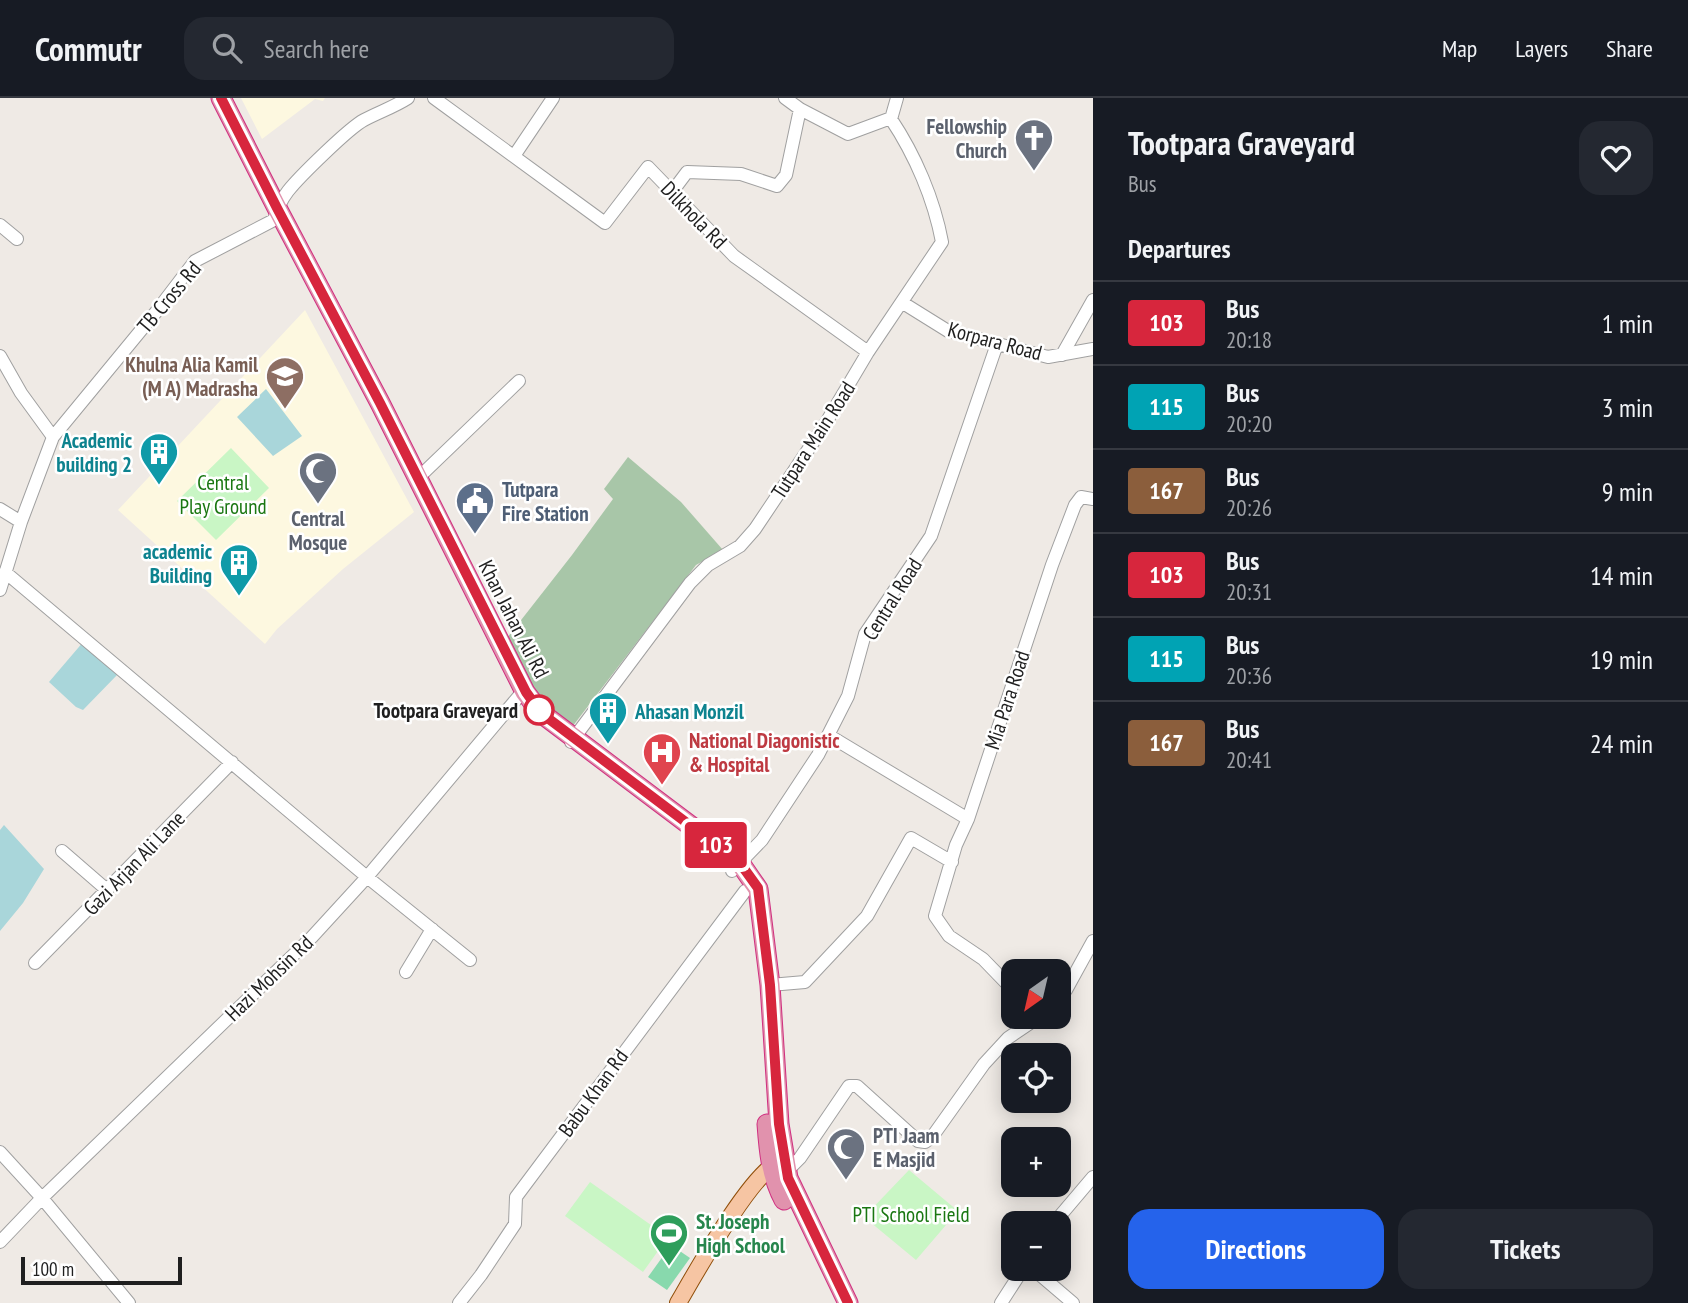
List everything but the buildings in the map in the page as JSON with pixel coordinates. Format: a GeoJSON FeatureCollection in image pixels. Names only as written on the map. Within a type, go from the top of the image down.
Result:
{"type":"FeatureCollection","features":[{"type":"Feature","properties":{"kind":"highway","name":"Khan Jahan Ali Rd"},"geometry":{"type":"LineString","coordinates":[[211,98],[380,403],[526,692],[541,713],[571,742]]}},
{"type":"Feature","properties":{"kind":"highway","name":"Khan Jahan Ali Rd"},"geometry":{"type":"LineString","coordinates":[[221,98],[276,214],[519,696],[534,718],[571,742],[736,867],[758,888],[770,985],[779,1124],[780,1166],[775,1183],[838,1303]]}},
{"type":"Feature","properties":{"kind":"highway","name":"Khan Jahan Ali Rd"},"geometry":{"type":"LineString","coordinates":[[736,867],[745,891],[752,934],[780,1166],[848,1303]]}},
{"type":"Feature","properties":{"kind":"main road"},"geometry":{"type":"LineString","coordinates":[[678,1303],[725,1226],[780,1166]]}},
{"type":"Feature","properties":{"kind":"street"},"geometry":{"type":"LineString","coordinates":[[276,214],[289,190],[362,121],[390,110],[408,98]]}},
{"type":"Feature","properties":{"kind":"street","name":"Dilkhola Rd"},"geometry":{"type":"LineString","coordinates":[[434,98],[605,223],[648,167],[734,257],[868,352]]}},
{"type":"Feature","properties":{"kind":"street"},"geometry":{"type":"LineString","coordinates":[[514,156],[553,98]]}},
{"type":"Feature","properties":{"kind":"street"},"geometry":{"type":"LineString","coordinates":[[786,98],[800,109],[848,134],[891,118],[897,98]]}},
{"type":"Feature","properties":{"kind":"street"},"geometry":{"type":"LineString","coordinates":[[672,192],[687,172],[741,174],[777,186],[786,175],[800,109]]}},
{"type":"Feature","properties":{"kind":"street","name":"Tutpara Main Road"},"geometry":{"type":"LineString","coordinates":[[571,742],[690,583],[708,565],[740,547],[755,529],[942,242],[937,214],[905,141],[891,118]]}},
{"type":"Feature","properties":{"kind":"street","name":"TB Cross Rd"},"geometry":{"type":"LineString","coordinates":[[0,590],[21,522],[53,437],[195,261],[276,214]]}},
{"type":"Feature","properties":{"kind":"street"},"geometry":{"type":"LineString","coordinates":[[0,225],[17,239]]}},
{"type":"Feature","properties":{"kind":"street"},"geometry":{"type":"LineString","coordinates":[[1062,355],[1093,300]]}},
{"type":"Feature","properties":{"kind":"street","name":"Korpara Road"},"geometry":{"type":"LineString","coordinates":[[902,303],[948,331],[1048,357],[1093,349]]}},
{"type":"Feature","properties":{"kind":"street","name":"Central Road"},"geometry":{"type":"LineString","coordinates":[[736,867],[762,840],[818,755],[848,696],[866,634],[931,536],[997,344]]}},
{"type":"Feature","properties":{"kind":"street"},"geometry":{"type":"LineString","coordinates":[[0,356],[21,393],[53,437]]}},
{"type":"Feature","properties":{"kind":"street"},"geometry":{"type":"LineString","coordinates":[[417,479],[519,382]]}},
{"type":"Feature","properties":{"kind":"street","name":"Mia Para Road"},"geometry":{"type":"LineString","coordinates":[[1001,977],[984,959],[949,936],[935,916],[956,845],[968,819],[1052,565],[1075,505],[1081,497],[1093,499]]}},
{"type":"Feature","properties":{"kind":"street"},"geometry":{"type":"LineString","coordinates":[[0,509],[21,522]]}},
{"type":"Feature","properties":{"kind":"street"},"geometry":{"type":"LineString","coordinates":[[5,572],[367,877],[470,960]]}},
{"type":"Feature","properties":{"kind":"street","name":"Hazi Mohsin Rd"},"geometry":{"type":"LineString","coordinates":[[0,1242],[42,1198],[312,937],[367,877],[519,696]]}},
{"type":"Feature","properties":{"kind":"street"},"geometry":{"type":"LineString","coordinates":[[828,735],[968,819]]}},
{"type":"Feature","properties":{"kind":"street","name":"Gazi Arjan Ali Lane"},"geometry":{"type":"LineString","coordinates":[[35,963],[232,762]]}},
{"type":"Feature","properties":{"kind":"street"},"geometry":{"type":"LineString","coordinates":[[770,985],[805,982],[867,916],[911,838],[952,862]]}},
{"type":"Feature","properties":{"kind":"street"},"geometry":{"type":"LineString","coordinates":[[62,852],[107,890]]}},
{"type":"Feature","properties":{"kind":"street","name":"Babu Khan Rd"},"geometry":{"type":"LineString","coordinates":[[459,1303],[515,1224],[516,1197],[745,891]]}},
{"type":"Feature","properties":{"kind":"street"},"geometry":{"type":"LineString","coordinates":[[406,972],[432,929]]}},
{"type":"Feature","properties":{"kind":"street"},"geometry":{"type":"LineString","coordinates":[[1071,981],[1093,940]]}},
{"type":"Feature","properties":{"kind":"street"},"geometry":{"type":"LineString","coordinates":[[780,1166],[800,1158],[849,1086],[856,1086],[918,1141],[925,1142],[932,1137],[984,1064],[1008,1038],[1021,1029]]}},
{"type":"Feature","properties":{"kind":"street"},"geometry":{"type":"LineString","coordinates":[[0,1152],[129,1303]]}},
{"type":"Feature","properties":{"kind":"street"},"geometry":{"type":"LineString","coordinates":[[1064,1211],[1093,1177]]}},
{"type":"Feature","properties":{"kind":"street"},"geometry":{"type":"LineString","coordinates":[[1001,1303],[1015,1281]]}},
{"type":"Feature","properties":{"kind":"street"},"geometry":{"type":"LineString","coordinates":[[1047,1281],[1073,1303]]}},
{"type":"Feature","properties":{"kind":"shaded area"},"geometry":{"type":"Polygon","coordinates":[[[241,98],[325,98],[323,101],[315,99],[262,139],[241,98]]]}},
{"type":"Feature","properties":{"kind":"shaded area","name":"Khulna Alia Kamil (M A) Madrasha"},"geometry":{"type":"Polygon","coordinates":[[[305,310],[414,512],[343,569],[277,629],[265,644],[118,510],[305,310]]]}},
{"type":"Feature","properties":{"kind":"green space","name":"Central Play Ground"},"geometry":{"type":"Polygon","coordinates":[[[231,448],[269,488],[216,540],[177,501],[231,448]]]}},
{"type":"Feature","properties":{"kind":"green space","name":"Tootpara Graveyard"},"geometry":{"type":"Polygon","coordinates":[[[628,457],[681,502],[723,550],[696,565],[569,731],[500,647],[613,499],[604,489],[628,457]]]}},
{"type":"Feature","properties":{"kind":"green space","name":"PTI School Field"},"geometry":{"type":"Polygon","coordinates":[[[909,1170],[958,1211],[916,1260],[864,1217],[909,1170]]]}},
{"type":"Feature","properties":{"kind":"green space","name":"St. Joseph High School"},"geometry":{"type":"Polygon","coordinates":[[[590,1182],[668,1237],[643,1272],[565,1216],[590,1182]]]}},
{"type":"Feature","properties":{"kind":"green space","name":"St. Joseph High School"},"geometry":{"type":"Polygon","coordinates":[[[671,1245],[690,1258],[667,1290],[648,1277],[671,1245]]]}},
{"type":"Feature","properties":{"kind":"water"},"geometry":{"type":"Polygon","coordinates":[[[266,389],[302,436],[273,456],[237,417],[266,389]]]}},
{"type":"Feature","properties":{"kind":"water"},"geometry":{"type":"Polygon","coordinates":[[[84,641],[118,674],[83,710],[76,707],[49,682],[84,641]]]}},
{"type":"Feature","properties":{"kind":"water"},"geometry":{"type":"Polygon","coordinates":[[[4,825],[44,869],[23,903],[0,931],[0,830],[4,825]]]}},
{"type":"Feature","properties":{"kind":"bus line","name":"103"},"geometry":{"type":"LineString","coordinates":[[221,98],[380,403],[526,692],[541,713],[740,863],[758,888],[770,985],[779,1124],[788,1178],[848,1303]]}},
{"type":"Feature","properties":{"kind":"place","name":"Fellowship Church"},"geometry":{"type":"Point","coordinates":[1034,172]}},
{"type":"Feature","properties":{"kind":"place","name":"Khulna Alia Kamil (M A) Madrasha"},"geometry":{"type":"Point","coordinates":[285,410]}},
{"type":"Feature","properties":{"kind":"place","name":"Academic building 2"},"geometry":{"type":"Point","coordinates":[159,486]}},
{"type":"Feature","properties":{"kind":"place","name":"Central Mosque"},"geometry":{"type":"Point","coordinates":[318,505]}},
{"type":"Feature","properties":{"kind":"place","name":"Tutpara Fire Station"},"geometry":{"type":"Point","coordinates":[475,535]}},
{"type":"Feature","properties":{"kind":"place","name":"academic Building"},"geometry":{"type":"Point","coordinates":[239,597]}},
{"type":"Feature","properties":{"kind":"place","name":"Tootpara Graveyard"},"geometry":{"type":"Point","coordinates":[539,710]}},
{"type":"Feature","properties":{"kind":"place","name":"Ahasan Monzil"},"geometry":{"type":"Point","coordinates":[608,745]}},
{"type":"Feature","properties":{"kind":"place","name":"National Diagonistic & Hospital"},"geometry":{"type":"Point","coordinates":[662,786]}},
{"type":"Feature","properties":{"kind":"place","name":"PTI Jaam E Masjid"},"geometry":{"type":"Point","coordinates":[846,1181]}},
{"type":"Feature","properties":{"kind":"place","name":"St. Joseph High School"},"geometry":{"type":"Point","coordinates":[669,1267]}}]}
